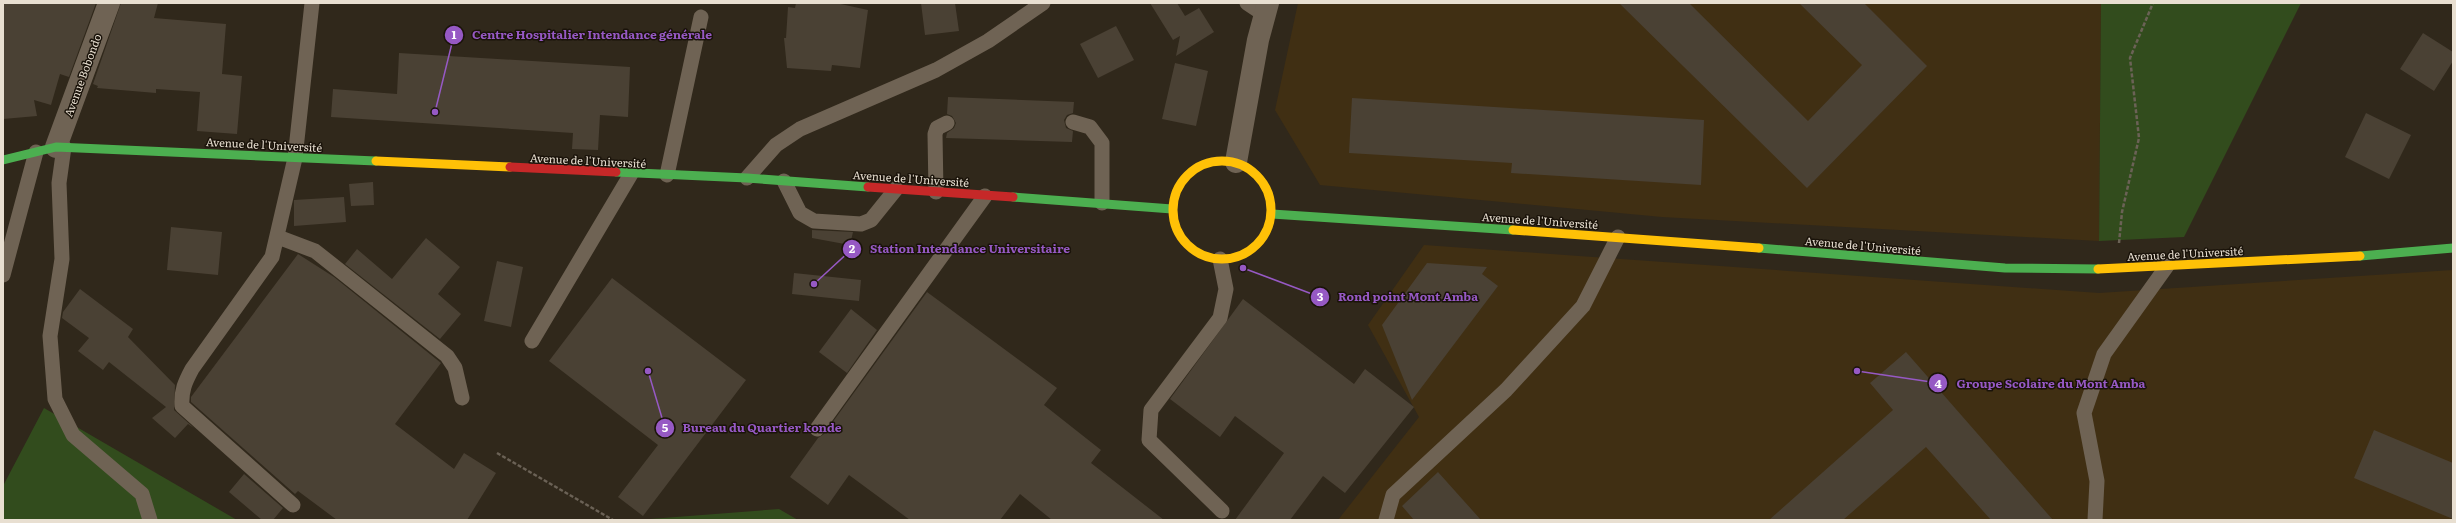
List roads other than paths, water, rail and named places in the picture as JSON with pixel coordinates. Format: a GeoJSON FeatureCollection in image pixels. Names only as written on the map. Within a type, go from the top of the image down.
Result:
{"type":"FeatureCollection","features":[{"type":"Feature","properties":{"kind":"street","name":"Avenue Bobondo"},"geometry":{"type":"LineString","coordinates":[[52,149],[109,3]]}},
{"type":"Feature","properties":{"kind":"street"},"geometry":{"type":"LineString","coordinates":[[1236,162],[1258,40],[1267,9]]}},
{"type":"Feature","properties":{"kind":"street","name":"Avenue de l'Université"},"geometry":{"type":"LineString","coordinates":[[3,160],[52,149],[295,158],[784,180],[985,196],[1172,208]]}},
{"type":"Feature","properties":{"kind":"street"},"geometry":{"type":"LineString","coordinates":[[1214,160],[1236,162],[1256,173],[1269,192],[1272,214],[1266,236],[1251,251],[1231,260],[1209,258],[1190,248],[1176,230],[1172,208],[1178,186],[1193,169],[1214,160]]}},
{"type":"Feature","properties":{"kind":"street","name":"Avenue de l'Université"},"geometry":{"type":"LineString","coordinates":[[1272,214],[1618,237],[2005,268],[2116,269],[2349,257],[2453,248]]}},
{"type":"Feature","properties":{"kind":"lane"},"geometry":{"type":"LineString","coordinates":[[293,505],[182,406],[184,382],[262,274],[272,257],[278,237],[295,158],[312,3]]}},
{"type":"Feature","properties":{"kind":"lane"},"geometry":{"type":"LineString","coordinates":[[747,178],[776,145],[800,129],[936,70],[988,41],[1043,3]]}},
{"type":"Feature","properties":{"kind":"lane"},"geometry":{"type":"LineString","coordinates":[[1247,3],[1267,9]]}},
{"type":"Feature","properties":{"kind":"lane"},"geometry":{"type":"LineString","coordinates":[[667,175],[701,17]]}},
{"type":"Feature","properties":{"kind":"lane"},"geometry":{"type":"LineString","coordinates":[[1073,122],[1090,127],[1102,143],[1102,204]]}},
{"type":"Feature","properties":{"kind":"lane"},"geometry":{"type":"LineString","coordinates":[[936,192],[935,134],[937,128],[947,123]]}},
{"type":"Feature","properties":{"kind":"lane"},"geometry":{"type":"LineString","coordinates":[[3,275],[52,149]]}},
{"type":"Feature","properties":{"kind":"lane"},"geometry":{"type":"LineString","coordinates":[[52,149],[59,184],[62,260],[50,336],[55,399],[73,435],[142,494],[150,520]]}},
{"type":"Feature","properties":{"kind":"lane"},"geometry":{"type":"LineString","coordinates":[[532,342],[631,174]]}},
{"type":"Feature","properties":{"kind":"lane"},"geometry":{"type":"LineString","coordinates":[[784,180],[800,213],[814,221],[861,224],[871,220],[896,189]]}},
{"type":"Feature","properties":{"kind":"lane"},"geometry":{"type":"LineString","coordinates":[[817,429],[985,196]]}},
{"type":"Feature","properties":{"kind":"lane"},"geometry":{"type":"LineString","coordinates":[[278,237],[315,251],[442,351],[455,368],[462,398]]}},
{"type":"Feature","properties":{"kind":"lane"},"geometry":{"type":"LineString","coordinates":[[1386,520],[1393,494],[1506,390],[1584,306],[1618,237]]}},
{"type":"Feature","properties":{"kind":"lane"},"geometry":{"type":"LineString","coordinates":[[1220,259],[1226,290],[1220,318],[1151,410],[1150,440],[1222,511]]}},
{"type":"Feature","properties":{"kind":"lane"},"geometry":{"type":"LineString","coordinates":[[2095,520],[2097,482],[2084,414],[2104,354],[2167,266]]}},
{"type":"Feature","properties":{"kind":"place","name":"Centre Hospitalier Intendance générale"},"geometry":{"type":"Point","coordinates":[435,112]}},
{"type":"Feature","properties":{"kind":"place","name":"Rond point Mont Amba"},"geometry":{"type":"Point","coordinates":[1243,268]}},
{"type":"Feature","properties":{"kind":"place","name":"Station Intendance Universitaire"},"geometry":{"type":"Point","coordinates":[814,284]}},
{"type":"Feature","properties":{"kind":"place","name":"Bureau du Quartier konde"},"geometry":{"type":"Point","coordinates":[648,371]}},
{"type":"Feature","properties":{"kind":"place","name":"Groupe Scolaire du Mont Amba"},"geometry":{"type":"Point","coordinates":[1857,371]}}]}
